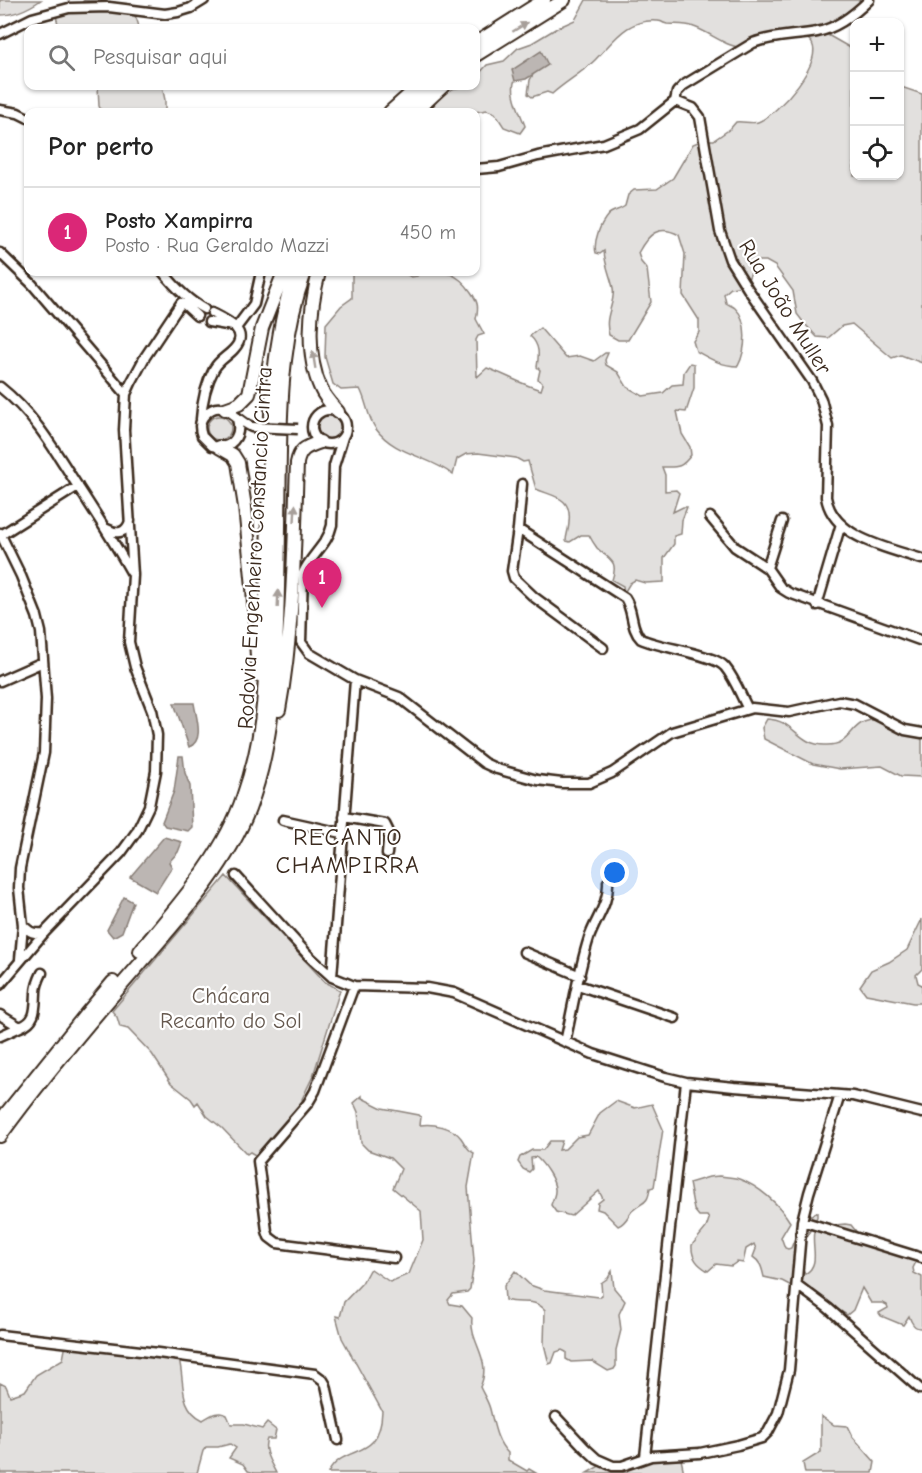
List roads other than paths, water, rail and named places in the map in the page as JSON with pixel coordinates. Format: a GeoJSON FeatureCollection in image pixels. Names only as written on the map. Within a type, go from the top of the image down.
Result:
{"type":"FeatureCollection","features":[{"type":"Feature","properties":{"kind":"highway"},"geometry":{"type":"LineString","coordinates":[[480,40],[544,0]]}},
{"type":"Feature","properties":{"kind":"highway"},"geometry":{"type":"LineString","coordinates":[[480,52],[564,0]]}},
{"type":"Feature","properties":{"kind":"highway"},"geometry":{"type":"LineString","coordinates":[[394,108],[415,90]]}},
{"type":"Feature","properties":{"kind":"highway"},"geometry":{"type":"LineString","coordinates":[[408,108],[428,90]]}},
{"type":"Feature","properties":{"kind":"highway"},"geometry":{"type":"LineString","coordinates":[[419,108],[439,90]]}},
{"type":"Feature","properties":{"kind":"highway"},"geometry":{"type":"LineString","coordinates":[[221,408],[240,404],[249,394],[262,328],[282,276]]}},
{"type":"Feature","properties":{"kind":"highway","name":"Rodovia Engenheiro Constancio Cintra"},"geometry":{"type":"LineString","coordinates":[[0,1121],[212,860],[240,806],[260,757],[265,704],[272,395],[280,329],[294,276]]}},
{"type":"Feature","properties":{"kind":"highway","name":"Rodovia Engenheiro Constancio Cintra"},"geometry":{"type":"LineString","coordinates":[[0,1137],[18,1111],[197,896],[216,870],[249,810],[273,707],[276,665],[281,402],[287,341],[292,314],[304,276]]}},
{"type":"Feature","properties":{"kind":"highway"},"geometry":{"type":"LineString","coordinates":[[318,276],[313,310],[314,364],[320,386],[338,412]]}},
{"type":"Feature","properties":{"kind":"highway"},"geometry":{"type":"LineString","coordinates":[[260,757],[272,742],[278,719],[289,646],[299,454],[302,449],[320,441]]}},
{"type":"Feature","properties":{"kind":"highway"},"geometry":{"type":"LineString","coordinates":[[219,447],[236,459],[245,507],[254,587],[260,757]]}},
{"type":"Feature","properties":{"kind":"street"},"geometry":{"type":"LineString","coordinates":[[0,34],[32,18],[69,8],[109,7],[165,14],[184,10],[204,0]]}},
{"type":"Feature","properties":{"kind":"street"},"geometry":{"type":"LineString","coordinates":[[480,169],[499,167],[538,156],[604,144],[640,129],[675,101],[677,92],[684,85],[753,43],[765,38],[826,30],[869,0]]}},
{"type":"Feature","properties":{"kind":"street","name":"Rua João Muller"},"geometry":{"type":"LineString","coordinates":[[675,101],[693,108],[700,117],[720,231],[730,260],[812,381],[821,399],[828,426],[826,497],[833,516],[841,524],[869,541],[922,559]]}},
{"type":"Feature","properties":{"kind":"street"},"geometry":{"type":"LineString","coordinates":[[0,110],[24,116]]}},
{"type":"Feature","properties":{"kind":"street"},"geometry":{"type":"LineString","coordinates":[[0,253],[32,284],[126,394]]}},
{"type":"Feature","properties":{"kind":"street"},"geometry":{"type":"LineString","coordinates":[[166,276],[179,291],[178,296],[197,316]]}},
{"type":"Feature","properties":{"kind":"street"},"geometry":{"type":"LineString","coordinates":[[235,327],[254,304],[260,276]]}},
{"type":"Feature","properties":{"kind":"street"},"geometry":{"type":"LineString","coordinates":[[0,985],[20,960],[121,853],[137,831],[149,806],[156,771],[157,735],[152,710],[135,667],[129,642],[133,575],[124,430],[126,394],[145,357],[185,303]]}},
{"type":"Feature","properties":{"kind":"street"},"geometry":{"type":"LineString","coordinates":[[185,303],[239,331],[240,340],[234,349],[219,361],[205,390],[201,423],[202,436],[206,442],[219,447],[227,446],[251,427]]}},
{"type":"Feature","properties":{"kind":"street"},"geometry":{"type":"LineString","coordinates":[[208,384],[208,398],[221,408],[232,412],[237,419],[238,435]]}},
{"type":"Feature","properties":{"kind":"street"},"geometry":{"type":"LineString","coordinates":[[0,387],[24,408],[37,424],[107,529],[133,575]]}},
{"type":"Feature","properties":{"kind":"street"},"geometry":{"type":"LineString","coordinates":[[201,423],[210,410],[221,408]]}},
{"type":"Feature","properties":{"kind":"street"},"geometry":{"type":"LineString","coordinates":[[299,429],[324,410],[338,412],[346,423],[334,466],[330,535],[303,573],[301,642],[309,653],[355,680],[399,697],[472,755],[497,770],[537,780],[589,783],[612,773],[672,732],[748,709],[789,712],[829,703],[847,702],[905,730],[922,733]]}},
{"type":"Feature","properties":{"kind":"street"},"geometry":{"type":"LineString","coordinates":[[313,418],[311,424],[334,466]]}},
{"type":"Feature","properties":{"kind":"street"},"geometry":{"type":"LineString","coordinates":[[237,419],[251,427],[299,429],[320,441],[339,441],[343,437]]}},
{"type":"Feature","properties":{"kind":"street"},"geometry":{"type":"LineString","coordinates":[[522,483],[519,529],[512,571],[516,582],[603,648]]}},
{"type":"Feature","properties":{"kind":"street"},"geometry":{"type":"LineString","coordinates":[[20,960],[23,925],[20,868],[39,781],[46,733],[43,662],[41,632],[37,616],[21,576],[0,534],[78,486]]}},
{"type":"Feature","properties":{"kind":"street"},"geometry":{"type":"LineString","coordinates":[[710,517],[735,547],[767,568],[781,588],[817,605],[922,641]]}},
{"type":"Feature","properties":{"kind":"street"},"geometry":{"type":"LineString","coordinates":[[107,529],[115,533],[122,532],[127,528],[130,520]]}},
{"type":"Feature","properties":{"kind":"street"},"geometry":{"type":"LineString","coordinates":[[767,568],[782,521]]}},
{"type":"Feature","properties":{"kind":"street"},"geometry":{"type":"LineString","coordinates":[[817,605],[841,524]]}},
{"type":"Feature","properties":{"kind":"street"},"geometry":{"type":"LineString","coordinates":[[519,529],[625,598],[632,609],[635,630],[641,639],[711,658],[723,664],[748,709]]}},
{"type":"Feature","properties":{"kind":"street"},"geometry":{"type":"LineString","coordinates":[[0,681],[43,662]]}},
{"type":"Feature","properties":{"kind":"street"},"geometry":{"type":"LineString","coordinates":[[332,977],[355,680]]}},
{"type":"Feature","properties":{"kind":"street"},"geometry":{"type":"LineString","coordinates":[[344,817],[385,824],[389,832],[387,854]]}},
{"type":"Feature","properties":{"kind":"street"},"geometry":{"type":"LineString","coordinates":[[283,820],[342,833]]}},
{"type":"Feature","properties":{"kind":"street"},"geometry":{"type":"LineString","coordinates":[[236,876],[309,956],[332,977],[354,986],[440,989],[464,996],[565,1042],[632,1067],[686,1082],[840,1095],[868,1099],[922,1113]]}},
{"type":"Feature","properties":{"kind":"street"},"geometry":{"type":"LineString","coordinates":[[565,1042],[590,938],[608,897],[608,882]]}},
{"type":"Feature","properties":{"kind":"street"},"geometry":{"type":"LineString","coordinates":[[23,925],[29,932],[45,933]]}},
{"type":"Feature","properties":{"kind":"street"},"geometry":{"type":"LineString","coordinates":[[524,952],[579,981],[675,1018]]}},
{"type":"Feature","properties":{"kind":"street"},"geometry":{"type":"LineString","coordinates":[[0,1036],[27,1024],[34,1015],[36,991],[42,973]]}},
{"type":"Feature","properties":{"kind":"street"},"geometry":{"type":"LineString","coordinates":[[354,986],[315,1091],[308,1103],[258,1161],[267,1231],[269,1237],[278,1243],[394,1258]]}},
{"type":"Feature","properties":{"kind":"street"},"geometry":{"type":"LineString","coordinates":[[0,1016],[20,1027]]}},
{"type":"Feature","properties":{"kind":"street"},"geometry":{"type":"LineString","coordinates":[[645,1457],[686,1082]]}},
{"type":"Feature","properties":{"kind":"street"},"geometry":{"type":"LineString","coordinates":[[556,1417],[585,1448],[607,1465],[622,1466],[645,1457],[700,1453],[754,1441],[768,1432],[778,1413],[789,1370],[802,1221],[840,1095]]}},
{"type":"Feature","properties":{"kind":"street"},"geometry":{"type":"LineString","coordinates":[[802,1221],[922,1258]]}},
{"type":"Feature","properties":{"kind":"street"},"geometry":{"type":"LineString","coordinates":[[797,1286],[828,1308],[920,1389]]}},
{"type":"Feature","properties":{"kind":"street"},"geometry":{"type":"LineString","coordinates":[[0,1335],[315,1374],[326,1385],[338,1440]]}},
{"type":"Feature","properties":{"kind":"place","name":"Posto Xampirra"},"geometry":{"type":"Point","coordinates":[322,608]}},
{"type":"Feature","properties":{"kind":"district","name":"RECANTO CHAMPIRRA"},"geometry":{"type":"Point","coordinates":[348,851]}},
{"type":"Feature","properties":{"kind":"park label","name":"Chácara Recanto do Sol"},"geometry":{"type":"Point","coordinates":[231,1008]}}]}
